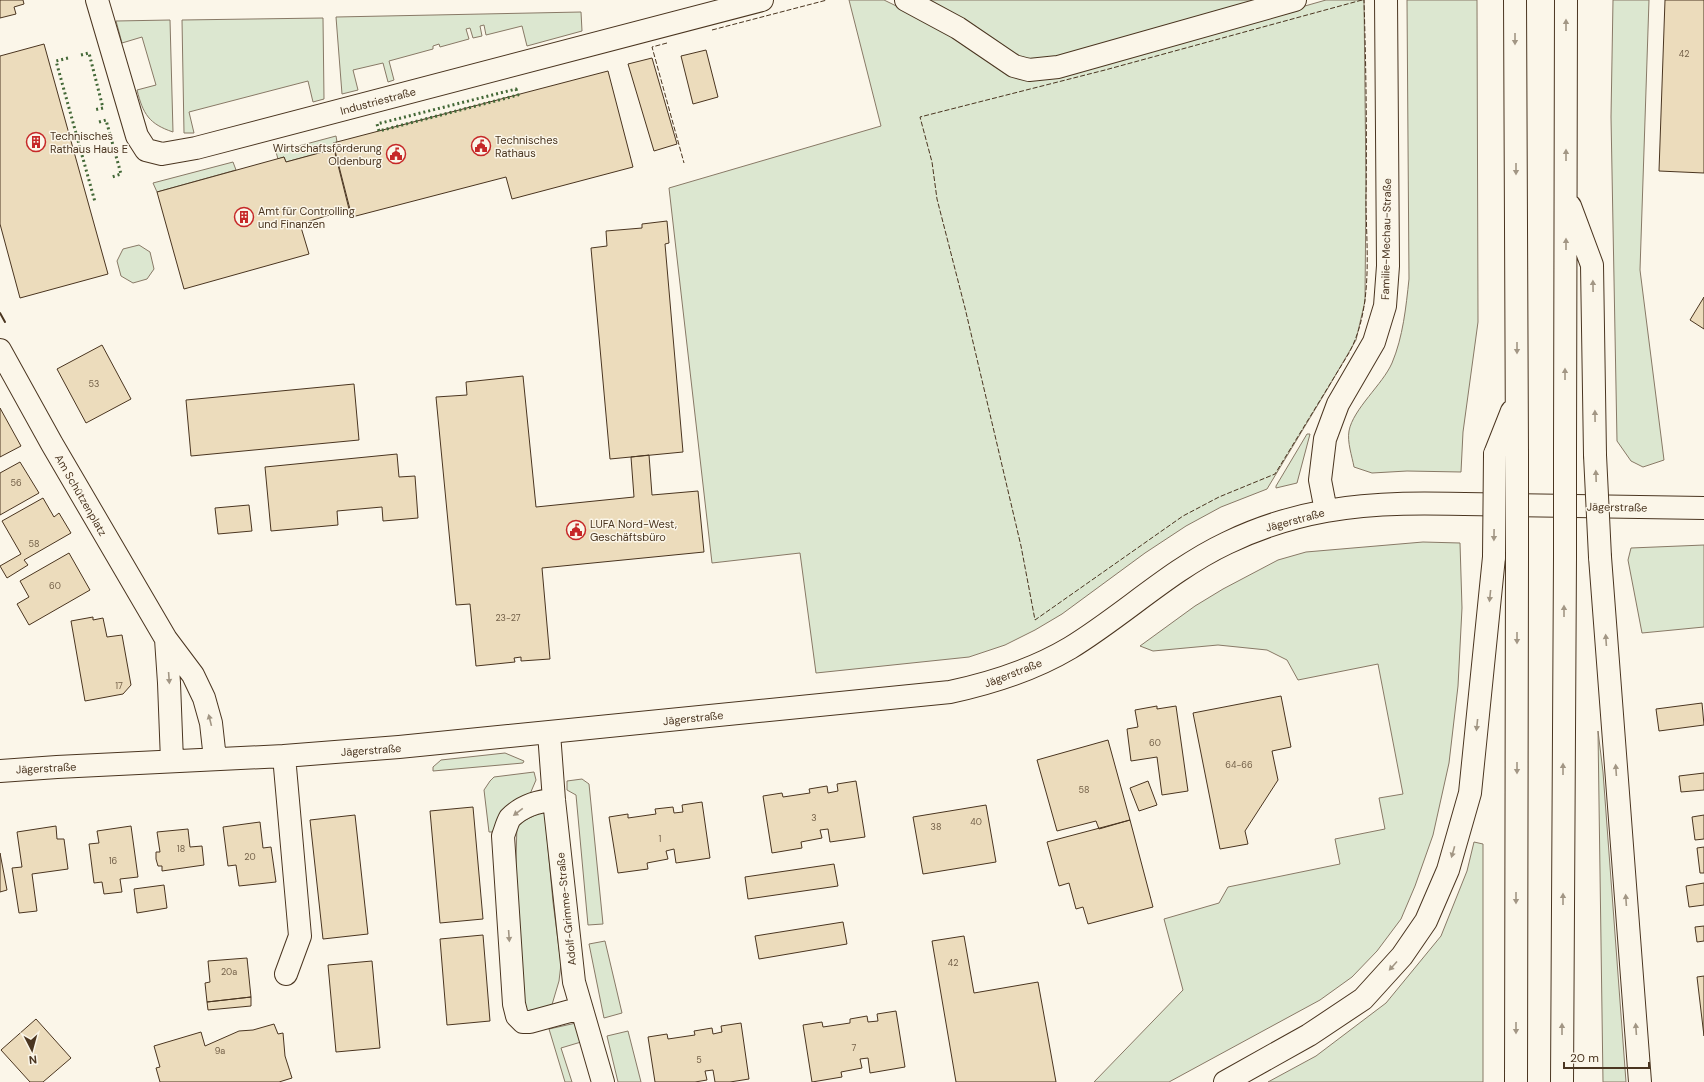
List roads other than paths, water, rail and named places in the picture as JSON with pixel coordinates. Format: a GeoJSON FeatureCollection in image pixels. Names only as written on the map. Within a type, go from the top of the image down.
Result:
{"type":"FeatureCollection","features":[{"type":"Feature","properties":{"kind":"main road","name":"Industriestraße"},"geometry":{"type":"LineString","coordinates":[[97,0],[137,136],[146,150],[162,154],[196,148],[762,0]]}},
{"type":"Feature","properties":{"kind":"main road"},"geometry":{"type":"LineString","coordinates":[[906,0],[958,28],[1014,66],[1029,70],[1058,67],[1295,0]]}},
{"type":"Feature","properties":{"kind":"main road","name":"Familie-Mechau-Straße"},"geometry":{"type":"LineString","coordinates":[[1326,511],[1320,480],[1324,439],[1338,404],[1374,342],[1386,306],[1388,266],[1386,0]]}},
{"type":"Feature","properties":{"kind":"main road"},"geometry":{"type":"LineString","coordinates":[[1515,0],[1517,396],[1516,1082]]}},
{"type":"Feature","properties":{"kind":"main road"},"geometry":{"type":"LineString","coordinates":[[1562,1082],[1566,0]]}},
{"type":"Feature","properties":{"kind":"main road"},"geometry":{"type":"LineString","coordinates":[[1566,194],[1592,265],[1596,455],[1600,557],[1640,1082]]}},
{"type":"Feature","properties":{"kind":"main road","name":"Am Schützenplatz"},"geometry":{"type":"LineString","coordinates":[[0,350],[52,444],[166,639],[193,675],[204,698],[212,723],[215,759]]}},
{"type":"Feature","properties":{"kind":"main road"},"geometry":{"type":"LineString","coordinates":[[1225,1082],[1309,1035],[1363,999],[1402,956],[1426,920],[1448,870],[1470,793],[1494,557],[1495,454],[1517,396]]}},
{"type":"Feature","properties":{"kind":"main road","name":"Jägerstraße"},"geometry":{"type":"LineString","coordinates":[[0,771],[284,756],[399,747],[884,700],[950,692],[982,686],[1035,666],[1070,648],[1194,561],[1227,543],[1267,526],[1326,511],[1405,504],[1704,508]]}},
{"type":"Feature","properties":{"kind":"main road","name":"Am Schützenplatz"},"geometry":{"type":"LineString","coordinates":[[166,639],[170,683],[172,761]]}},
{"type":"Feature","properties":{"kind":"main road","name":"Adolf-Grimme-Straße"},"geometry":{"type":"LineString","coordinates":[[549,733],[554,800],[574,982],[603,1082]]}},
{"type":"Feature","properties":{"kind":"main road"},"geometry":{"type":"LineString","coordinates":[[284,756],[300,936],[286,974]]}},
{"type":"Feature","properties":{"kind":"main road"},"geometry":{"type":"LineString","coordinates":[[554,800],[539,801],[523,808],[510,819],[503,836],[514,1004],[517,1016],[523,1022],[530,1022],[581,1008]]}},
{"type":"Feature","properties":{"kind":"place","name":"Technisches Rathaus Haus E"},"geometry":{"type":"Point","coordinates":[36,142]}},
{"type":"Feature","properties":{"kind":"place","name":"Technisches Rathaus"},"geometry":{"type":"Point","coordinates":[481,146]}},
{"type":"Feature","properties":{"kind":"place","name":"Wirtschaftsförderung Oldenburg"},"geometry":{"type":"Point","coordinates":[396,154]}},
{"type":"Feature","properties":{"kind":"place","name":"Amt für Controlling und Finanzen"},"geometry":{"type":"Point","coordinates":[244,217]}},
{"type":"Feature","properties":{"kind":"place","name":"LUFA Nord-West, Geschäftsbüro"},"geometry":{"type":"Point","coordinates":[576,530]}}]}
